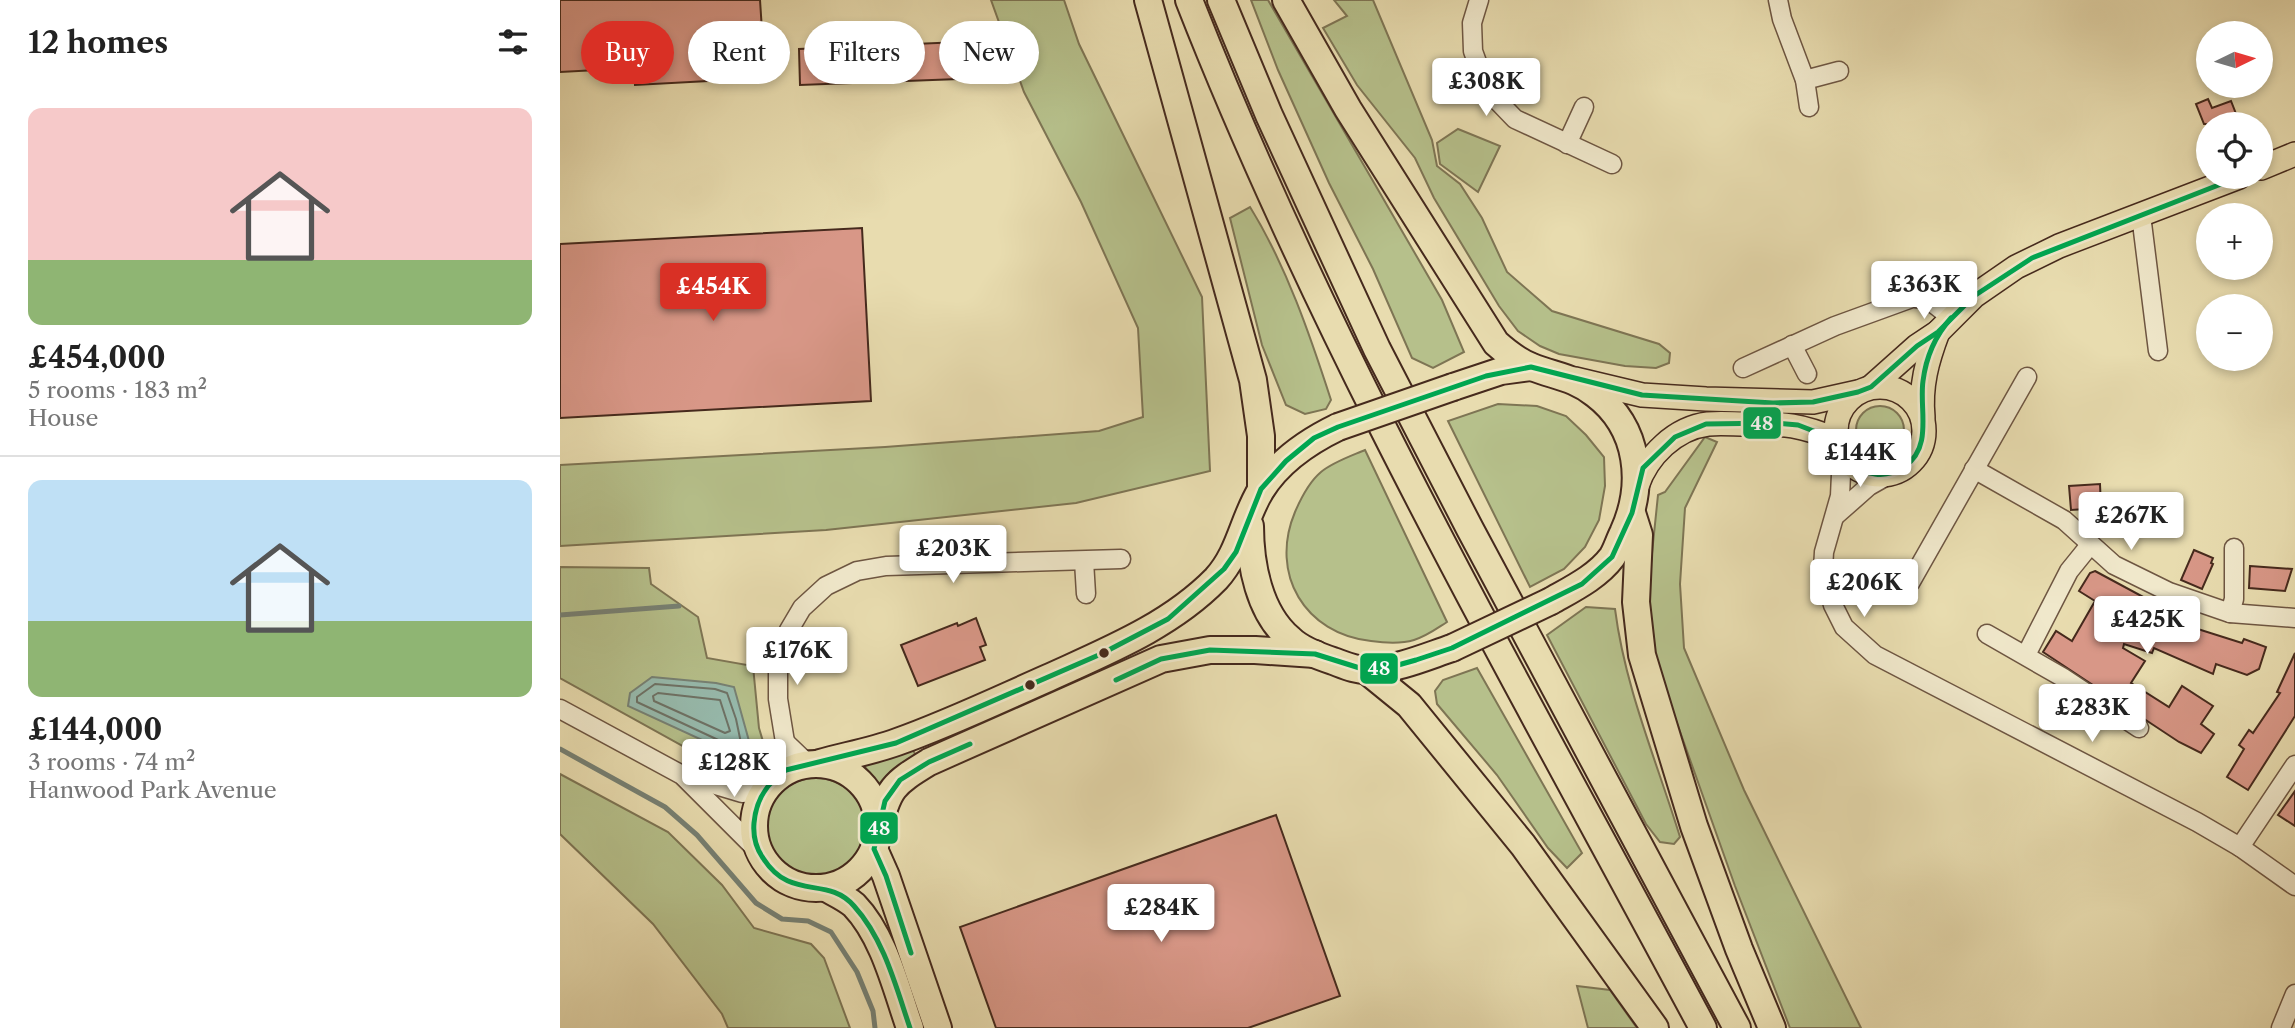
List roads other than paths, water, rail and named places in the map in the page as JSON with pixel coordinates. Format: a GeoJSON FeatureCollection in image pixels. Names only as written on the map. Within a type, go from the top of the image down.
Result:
{"type":"FeatureCollection","features":[{"type":"Feature","properties":{"kind":"highway"},"geometry":{"type":"LineString","coordinates":[[1148,0],[1253,380],[1261,436],[1261,489]]}},
{"type":"Feature","properties":{"kind":"highway"},"geometry":{"type":"LineString","coordinates":[[1189,0],[1253,152],[1333,325],[1436,529],[1703,1028]]}},
{"type":"Feature","properties":{"kind":"highway"},"geometry":{"type":"LineString","coordinates":[[1221,0],[1269,115],[1377,349],[1476,541],[1737,1028]]}},
{"type":"Feature","properties":{"kind":"highway"},"geometry":{"type":"LineString","coordinates":[[1286,0],[1348,109],[1490,334],[1506,351],[1531,367],[1565,376],[1595,394],[1627,433],[1635,458],[1637,486],[1632,513],[1612,557],[1582,584],[1452,648],[1391,667],[1366,670]]}},
{"type":"Feature","properties":{"kind":"highway"},"geometry":{"type":"LineString","coordinates":[[1315,654],[1210,650],[1161,659],[929,762],[900,780],[885,801],[876,839],[866,863],[855,875],[841,883],[826,888],[805,888],[785,881],[769,868],[758,850],[753,831],[755,810],[768,785],[786,770],[896,743],[1101,654],[1168,619],[1224,569],[1236,552],[1261,489],[1286,460],[1314,438],[1338,427],[1501,371],[1531,367]]}},
{"type":"Feature","properties":{"kind":"highway"},"geometry":{"type":"LineString","coordinates":[[1632,513],[1639,535],[1636,602],[1642,655],[1694,825],[1739,949],[1772,1028]]}},
{"type":"Feature","properties":{"kind":"highway"},"geometry":{"type":"LineString","coordinates":[[1250,517],[1250,553],[1263,600],[1289,639],[1315,654],[1366,670],[1409,705],[1523,845],[1655,1028]]}},
{"type":"Feature","properties":{"kind":"highway"},"geometry":{"type":"LineString","coordinates":[[814,764],[839,768],[856,778],[869,792],[876,810],[876,839],[886,876],[938,1028]]}},
{"type":"Feature","properties":{"kind":"highway"},"geometry":{"type":"LineString","coordinates":[[826,888],[852,903],[870,925],[887,962],[910,1028]]}},
{"type":"Feature","properties":{"kind":"main road"},"geometry":{"type":"LineString","coordinates":[[2273,163],[2295,155]]}},
{"type":"Feature","properties":{"kind":"main road"},"geometry":{"type":"LineString","coordinates":[[1944,325],[1923,378],[1923,441],[1917,456],[1906,467],[1877,475],[1850,464],[1839,446],[1836,426],[1847,401],[1944,325],[1974,296],[2032,258],[2208,189]]}},
{"type":"Feature","properties":{"kind":"main road"},"geometry":{"type":"LineString","coordinates":[[1565,376],[1642,395],[1706,400],[1813,402],[1885,387],[1898,390],[1911,399],[1920,411],[1924,426]]}},
{"type":"Feature","properties":{"kind":"main road"},"geometry":{"type":"LineString","coordinates":[[1637,486],[1643,468],[1656,453],[1675,437],[1706,424],[1798,425],[1839,446]]}},
{"type":"Feature","properties":{"kind":"street"},"geometry":{"type":"LineString","coordinates":[[1479,0],[1472,23],[1473,51],[1487,90],[1515,119],[1612,164]]}},
{"type":"Feature","properties":{"kind":"street"},"geometry":{"type":"LineString","coordinates":[[1779,0],[1782,19],[1805,80],[1809,107]]}},
{"type":"Feature","properties":{"kind":"street"},"geometry":{"type":"LineString","coordinates":[[1805,80],[1839,71]]}},
{"type":"Feature","properties":{"kind":"street"},"geometry":{"type":"LineString","coordinates":[[1567,144],[1584,107]]}},
{"type":"Feature","properties":{"kind":"street"},"geometry":{"type":"LineString","coordinates":[[2141,215],[2158,351]]}},
{"type":"Feature","properties":{"kind":"street"},"geometry":{"type":"LineString","coordinates":[[1743,368],[1835,326],[1912,298],[1930,302],[1944,325]]}},
{"type":"Feature","properties":{"kind":"street"},"geometry":{"type":"LineString","coordinates":[[1792,345],[1807,374]]}},
{"type":"Feature","properties":{"kind":"street"},"geometry":{"type":"LineString","coordinates":[[1910,583],[2027,377]]}},
{"type":"Feature","properties":{"kind":"street"},"geometry":{"type":"LineString","coordinates":[[1839,446],[1840,496],[1824,552],[1824,569],[1827,588],[1844,627],[1875,655],[2155,798],[2240,847],[2295,886]]}},
{"type":"Feature","properties":{"kind":"street"},"geometry":{"type":"LineString","coordinates":[[1974,469],[2064,520],[2090,545],[2125,571],[2200,604],[2230,613],[2295,618]]}},
{"type":"Feature","properties":{"kind":"street"},"geometry":{"type":"LineString","coordinates":[[1833,518],[1869,486],[1892,473]]}},
{"type":"Feature","properties":{"kind":"street"},"geometry":{"type":"LineString","coordinates":[[2026,655],[2069,571],[2090,545]]}},
{"type":"Feature","properties":{"kind":"street"},"geometry":{"type":"LineString","coordinates":[[2230,613],[2234,599],[2234,548]]}},
{"type":"Feature","properties":{"kind":"street"},"geometry":{"type":"LineString","coordinates":[[560,709],[682,775],[735,791],[768,785],[785,741],[778,699],[778,661],[789,631],[802,608],[826,586],[857,571],[886,566],[1121,559]]}},
{"type":"Feature","properties":{"kind":"street"},"geometry":{"type":"LineString","coordinates":[[1084,561],[1086,594]]}},
{"type":"Feature","properties":{"kind":"street"},"geometry":{"type":"LineString","coordinates":[[1987,634],[2026,655],[2139,728]]}},
{"type":"Feature","properties":{"kind":"street"},"geometry":{"type":"LineString","coordinates":[[785,741],[814,764]]}},
{"type":"Feature","properties":{"kind":"street"},"geometry":{"type":"LineString","coordinates":[[2240,847],[2295,765]]}},
{"type":"Feature","properties":{"kind":"street"},"geometry":{"type":"LineString","coordinates":[[682,775],[758,850]]}},
{"type":"Feature","properties":{"kind":"street"},"geometry":{"type":"LineString","coordinates":[[2281,1028],[2295,994]]}},
{"type":"Feature","properties":{"kind":"water"},"geometry":{"type":"Polygon","coordinates":[[[652,677],[734,687],[749,741],[745,752],[728,752],[628,706],[630,693],[652,677]]]}},
{"type":"Feature","properties":{"kind":"waterway"},"geometry":{"type":"LineString","coordinates":[[560,615],[679,606]]}},
{"type":"Feature","properties":{"kind":"waterway"},"geometry":{"type":"LineString","coordinates":[[560,749],[665,807],[697,835],[756,903],[782,919],[808,921],[831,932],[857,972],[873,1011],[875,1028]]}}]}
